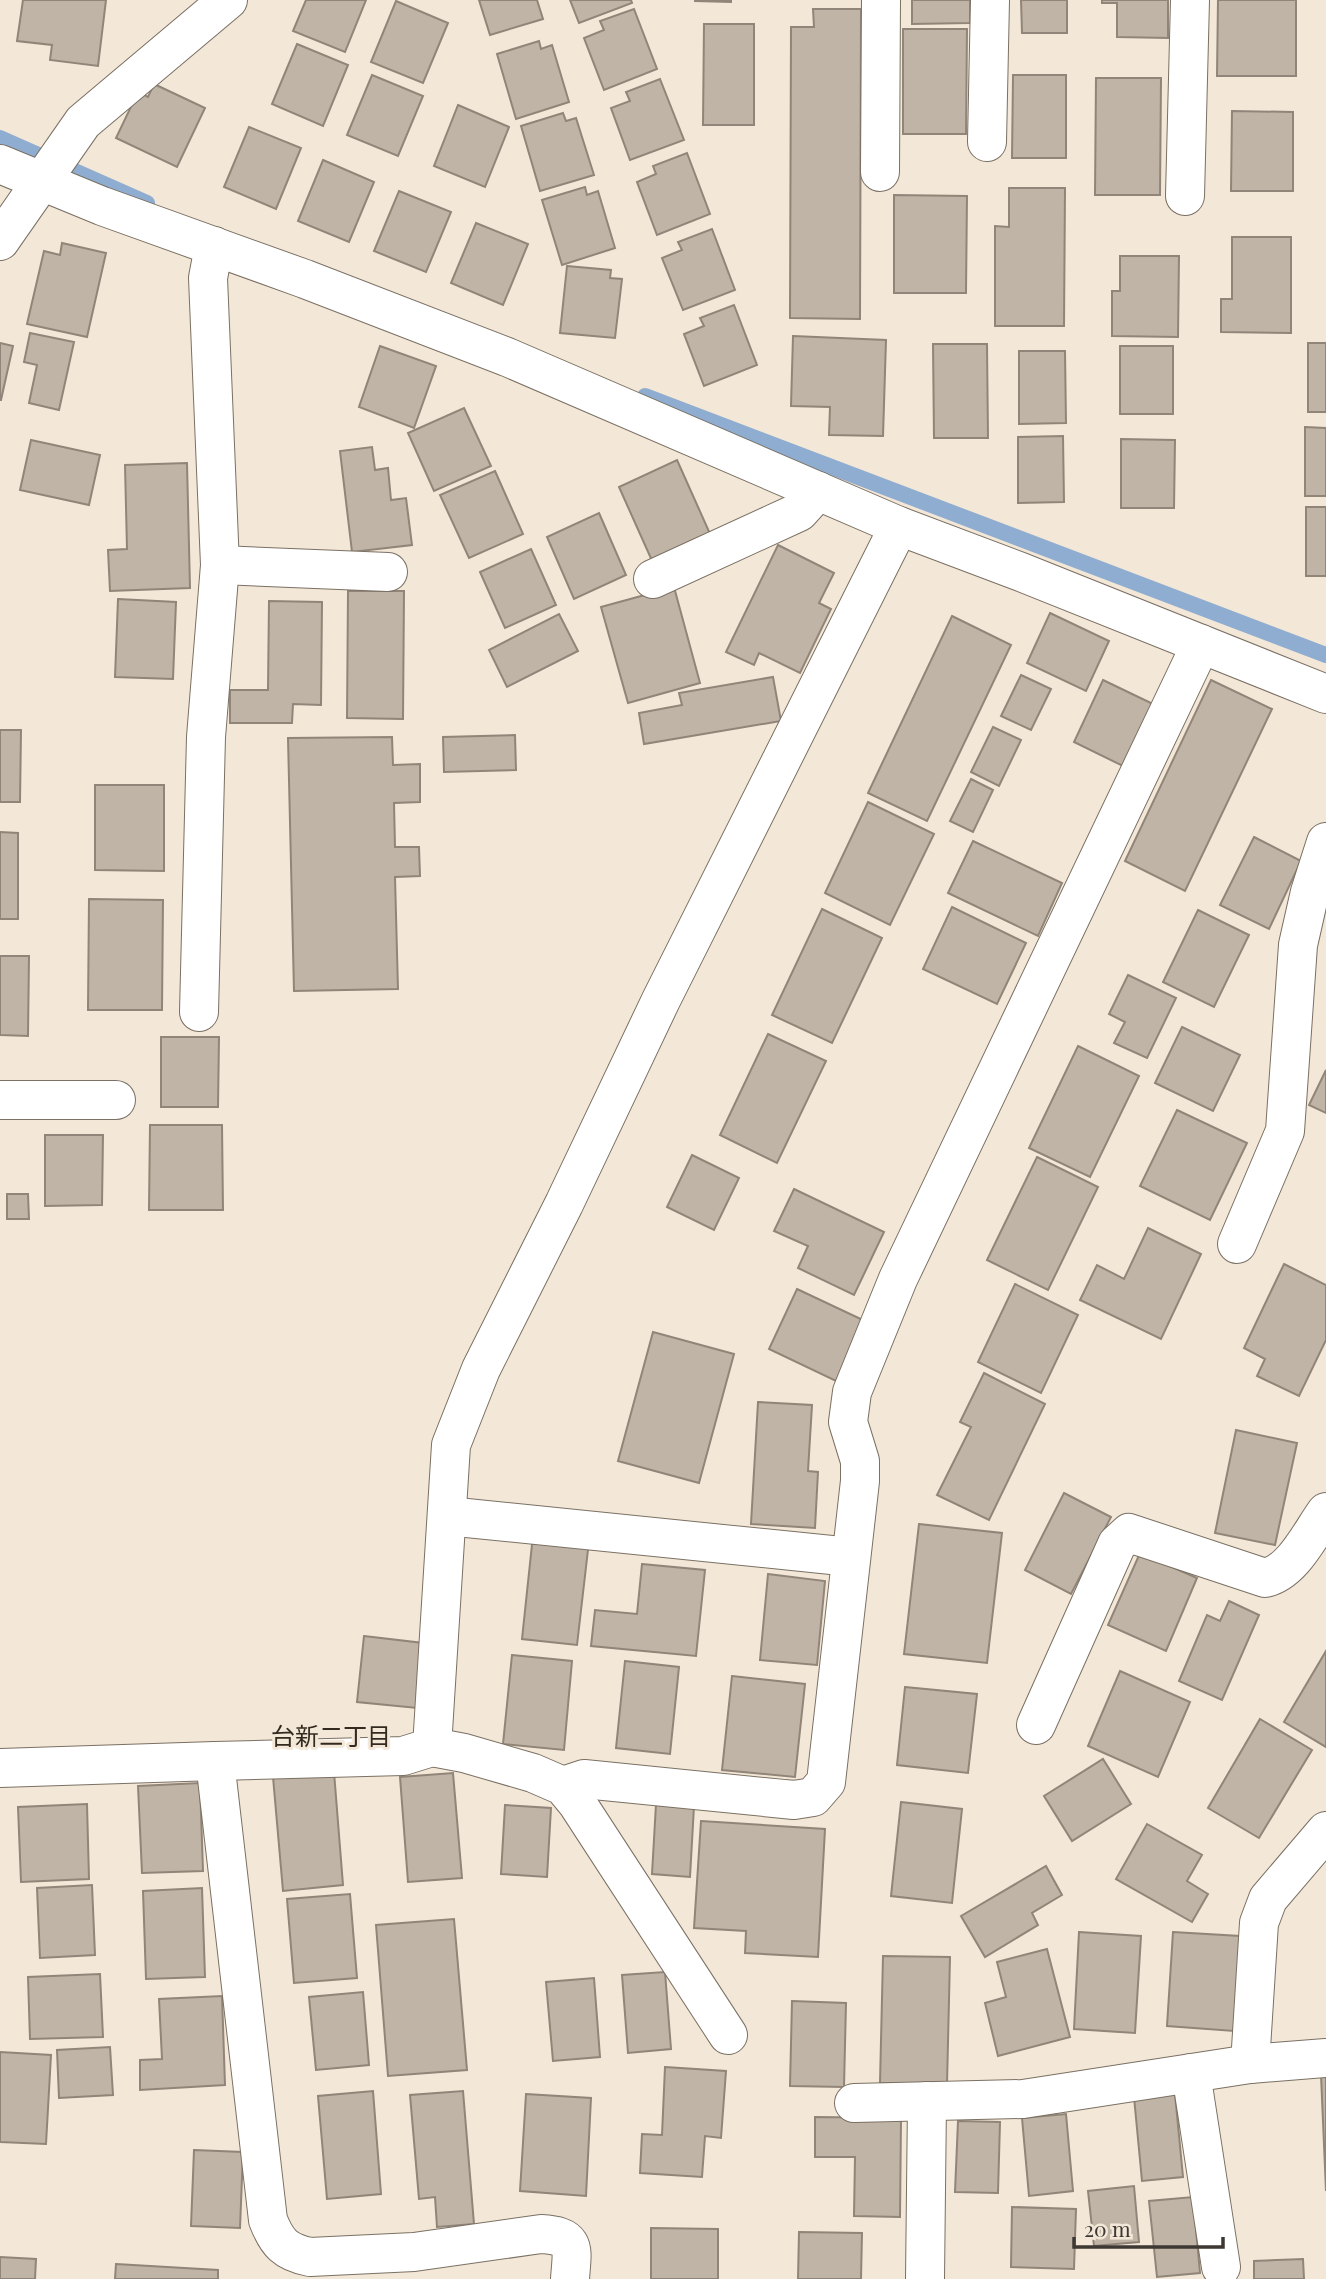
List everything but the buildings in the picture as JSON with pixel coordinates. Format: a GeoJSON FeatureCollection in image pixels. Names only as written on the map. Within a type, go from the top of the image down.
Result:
{"type":"FeatureCollection","features":[{"type":"Feature","properties":{"kind":"street"},"geometry":{"type":"LineString","coordinates":[[0,241],[83,122],[228,0]]}},
{"type":"Feature","properties":{"kind":"street"},"geometry":{"type":"LineString","coordinates":[[880,172],[881,0]]}},
{"type":"Feature","properties":{"kind":"street"},"geometry":{"type":"LineString","coordinates":[[987,142],[990,0]]}},
{"type":"Feature","properties":{"kind":"street"},"geometry":{"type":"LineString","coordinates":[[1185,196],[1190,0]]}},
{"type":"Feature","properties":{"kind":"street"},"geometry":{"type":"LineString","coordinates":[[0,164],[41,182],[507,357],[899,526],[1326,694]]}},
{"type":"Feature","properties":{"kind":"street"},"geometry":{"type":"LineString","coordinates":[[199,1012],[206,737],[220,565],[208,278],[214,246]]}},
{"type":"Feature","properties":{"kind":"street"},"geometry":{"type":"LineString","coordinates":[[653,579],[799,513],[818,491]]}},
{"type":"Feature","properties":{"kind":"street"},"geometry":{"type":"LineString","coordinates":[[432,1747],[451,1445],[481,1369],[564,1204],[661,1000],[899,526]]}},
{"type":"Feature","properties":{"kind":"street"},"geometry":{"type":"LineString","coordinates":[[220,565],[388,572]]}},
{"type":"Feature","properties":{"kind":"street"},"geometry":{"type":"LineString","coordinates":[[563,1786],[584,1779],[794,1800],[813,1797],[826,1782],[860,1461],[848,1422],[852,1392],[898,1279],[1201,644]]}},
{"type":"Feature","properties":{"kind":"street"},"geometry":{"type":"LineString","coordinates":[[1237,1244],[1285,1131],[1298,945],[1310,892],[1326,842]]}},
{"type":"Feature","properties":{"kind":"street"},"geometry":{"type":"LineString","coordinates":[[0,1100],[116,1100]]}},
{"type":"Feature","properties":{"kind":"street"},"geometry":{"type":"LineString","coordinates":[[1036,1725],[1117,1544],[1129,1533],[1265,1578],[1276,1576],[1291,1561],[1326,1512]]}},
{"type":"Feature","properties":{"kind":"street"},"geometry":{"type":"LineString","coordinates":[[447,1516],[851,1557]]}},
{"type":"Feature","properties":{"kind":"street"},"geometry":{"type":"LineString","coordinates":[[0,1768],[403,1755],[432,1747],[464,1753],[533,1773],[563,1786],[728,2035]]}},
{"type":"Feature","properties":{"kind":"street"},"geometry":{"type":"LineString","coordinates":[[215,1762],[268,2220],[273,2233],[285,2249],[293,2254],[310,2257],[414,2252],[541,2234],[555,2235],[565,2237],[570,2244],[570,2279]]}},
{"type":"Feature","properties":{"kind":"street"},"geometry":{"type":"LineString","coordinates":[[1250,2064],[1259,1923],[1263,1908],[1326,1831]]}},
{"type":"Feature","properties":{"kind":"street"},"geometry":{"type":"LineString","coordinates":[[854,2102],[1023,2099],[1250,2064],[1326,2058]]}},
{"type":"Feature","properties":{"kind":"street"},"geometry":{"type":"LineString","coordinates":[[1191,2073],[1221,2267]]}},
{"type":"Feature","properties":{"kind":"street"},"geometry":{"type":"LineString","coordinates":[[925,2279],[927,2101]]}},
{"type":"Feature","properties":{"kind":"waterway"},"geometry":{"type":"LineString","coordinates":[[0,138],[147,203]]}},
{"type":"Feature","properties":{"kind":"waterway"},"geometry":{"type":"LineString","coordinates":[[645,396],[1326,655]]}},
{"type":"Feature","properties":{"kind":"district","name":"台新二丁目"},"geometry":{"type":"Point","coordinates":[331,1735]}}]}
